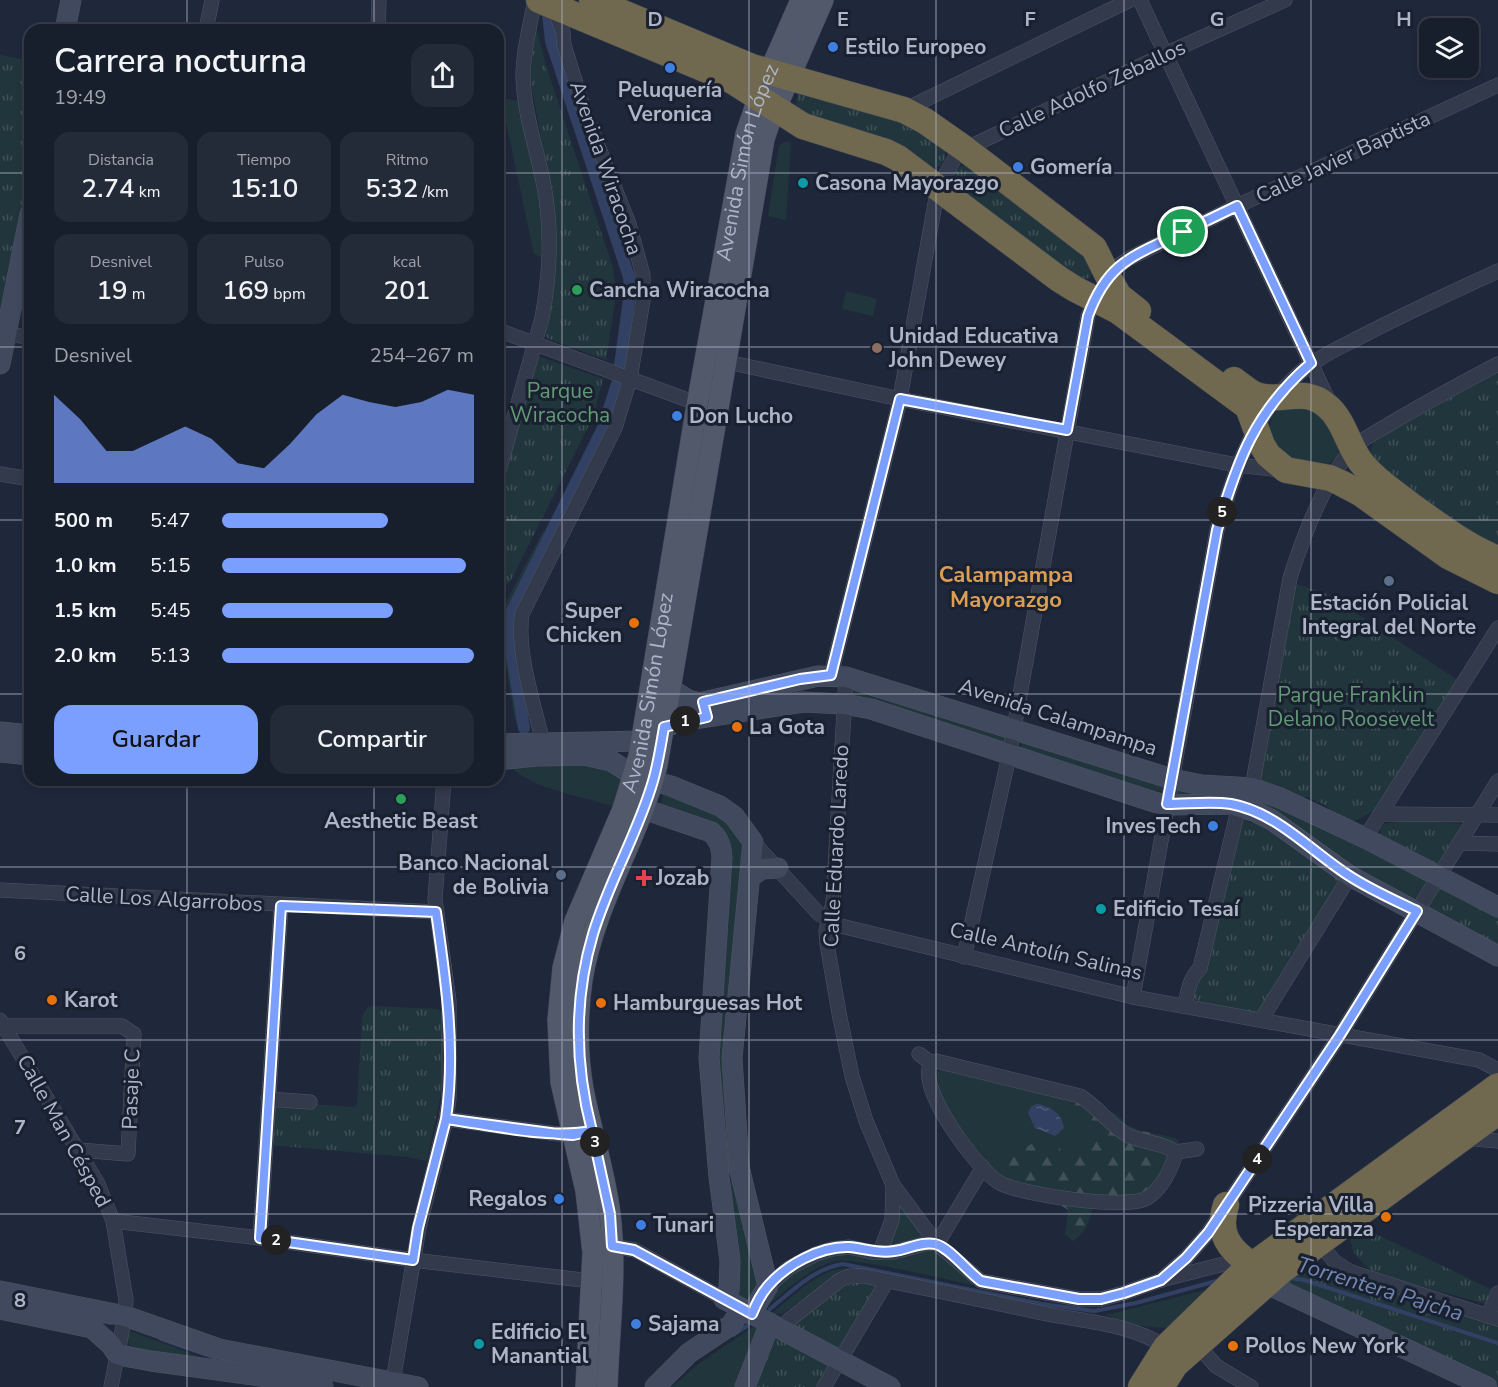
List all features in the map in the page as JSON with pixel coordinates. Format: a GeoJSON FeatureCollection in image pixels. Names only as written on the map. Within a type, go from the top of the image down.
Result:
{"type":"FeatureCollection","features":[{"type":"Feature","properties":{"kind":"highway"},"geometry":{"type":"LineString","coordinates":[[592,0],[745,64],[904,110],[925,121],[1094,248],[1119,296],[1127,303],[1255,395],[1276,397],[1301,394],[1311,396],[1327,406],[1335,414],[1360,461],[1385,486],[1446,531],[1498,559]]}},
{"type":"Feature","properties":{"kind":"highway"},"geometry":{"type":"LineString","coordinates":[[547,2],[731,80],[803,126],[886,152],[905,163],[1059,279],[1118,311],[1248,406],[1268,456],[1286,470],[1330,478],[1360,493],[1455,560],[1498,581]]}},
{"type":"Feature","properties":{"kind":"highway"},"geometry":{"type":"LineString","coordinates":[[1141,1387],[1166,1347],[1255,1274],[1498,1086]]}},
{"type":"Feature","properties":{"kind":"highway"},"geometry":{"type":"LineString","coordinates":[[1161,1387],[1175,1365],[1197,1344],[1255,1274],[1319,1243],[1498,1112]]}},
{"type":"Feature","properties":{"kind":"highway"},"geometry":{"type":"LineString","coordinates":[[1226,1205],[1222,1217],[1227,1242],[1255,1274]]}},
{"type":"Feature","properties":{"kind":"main road","name":"Avenida Simón López"},"geometry":{"type":"LineString","coordinates":[[780,74],[801,0]]}},
{"type":"Feature","properties":{"kind":"main road","name":"Avenida Simón López"},"geometry":{"type":"LineString","coordinates":[[644,779],[642,741],[660,687],[708,407],[746,134],[767,103],[780,74],[823,0]]}},
{"type":"Feature","properties":{"kind":"main road","name":"Avenida Simón López"},"geometry":{"type":"LineString","coordinates":[[708,407],[727,362],[764,139],[767,103]]}},
{"type":"Feature","properties":{"kind":"main road","name":"Avenida Simón López"},"geometry":{"type":"LineString","coordinates":[[586,1387],[593,1253],[586,1191],[583,1133],[579,1029],[582,980],[594,932],[634,806],[664,727],[660,687]]}},
{"type":"Feature","properties":{"kind":"main road","name":"Avenida Simón López"},"geometry":{"type":"LineString","coordinates":[[583,1133],[610,1214],[612,1246],[607,1387]]}},
{"type":"Feature","properties":{"kind":"street"},"geometry":{"type":"LineString","coordinates":[[66,24],[71,0]]}},
{"type":"Feature","properties":{"kind":"street"},"geometry":{"type":"LineString","coordinates":[[207,24],[212,0]]}},
{"type":"Feature","properties":{"kind":"street"},"geometry":{"type":"LineString","coordinates":[[378,24],[379,0]]}},
{"type":"Feature","properties":{"kind":"street"},"geometry":{"type":"LineString","coordinates":[[904,110],[1130,0]]}},
{"type":"Feature","properties":{"kind":"street"},"geometry":{"type":"LineString","coordinates":[[1140,0],[1335,414]]}},
{"type":"Feature","properties":{"kind":"street","name":"Calle Adolfo Zeballos"},"geometry":{"type":"LineString","coordinates":[[965,149],[1285,0]]}},
{"type":"Feature","properties":{"kind":"street"},"geometry":{"type":"LineString","coordinates":[[504,452],[546,294],[549,220],[544,185],[525,100],[523,76],[547,2]]}},
{"type":"Feature","properties":{"kind":"street","name":"Avenida Wiracocha"},"geometry":{"type":"LineString","coordinates":[[543,742],[528,678],[520,627],[522,614],[615,428],[630,380],[643,300],[643,275],[629,224],[577,88],[564,45],[563,32],[547,2]]}},
{"type":"Feature","properties":{"kind":"street","name":"Calle Javier Baptista"},"geometry":{"type":"LineString","coordinates":[[964,957],[1009,756],[1088,316],[1094,298],[1108,276],[1128,259],[1498,85]]}},
{"type":"Feature","properties":{"kind":"street","name":"Calle Eduardo Laredo"},"geometry":{"type":"LineString","coordinates":[[965,149],[955,158],[938,187],[900,399],[839,676],[844,704],[833,903],[826,931],[838,1014],[852,1076],[866,1121],[893,1185],[937,1244],[981,1281],[1079,1299],[1101,1299],[1161,1280],[1255,1274]]}},
{"type":"Feature","properties":{"kind":"street"},"geometry":{"type":"LineString","coordinates":[[0,364],[24,244]]}},
{"type":"Feature","properties":{"kind":"street"},"geometry":{"type":"LineString","coordinates":[[1133,997],[1217,530],[1237,465],[1276,397],[1311,363],[1408,312],[1498,271]]}},
{"type":"Feature","properties":{"kind":"street"},"geometry":{"type":"LineString","coordinates":[[504,332],[708,407]]}},
{"type":"Feature","properties":{"kind":"street"},"geometry":{"type":"LineString","coordinates":[[6,333],[24,337]]}},
{"type":"Feature","properties":{"kind":"street"},"geometry":{"type":"LineString","coordinates":[[727,362],[900,399],[1237,465],[1286,470]]}},
{"type":"Feature","properties":{"kind":"street"},"geometry":{"type":"LineString","coordinates":[[1252,788],[1290,578],[1296,557],[1330,478],[1352,448],[1412,411],[1498,364]]}},
{"type":"Feature","properties":{"kind":"street"},"geometry":{"type":"LineString","coordinates":[[0,474],[24,478]]}},
{"type":"Feature","properties":{"kind":"street"},"geometry":{"type":"LineString","coordinates":[[1365,838],[1498,628]]}},
{"type":"Feature","properties":{"kind":"street","name":"Avenida Calampampa"},"geometry":{"type":"LineString","coordinates":[[664,727],[681,722],[705,710],[800,679],[839,676],[1014,728],[1172,779],[1202,785],[1252,788],[1280,798],[1365,838],[1498,907]]}},
{"type":"Feature","properties":{"kind":"street","name":"Avenida Calampampa"},"geometry":{"type":"LineString","coordinates":[[660,687],[705,710],[803,702],[844,704],[871,710],[1009,756],[1167,804],[1220,803],[1239,806],[1272,820],[1350,876],[1498,956]]}},
{"type":"Feature","properties":{"kind":"street"},"geometry":{"type":"LineString","coordinates":[[0,732],[24,734]]}},
{"type":"Feature","properties":{"kind":"street"},"geometry":{"type":"LineString","coordinates":[[504,744],[642,741]]}},
{"type":"Feature","properties":{"kind":"street"},"geometry":{"type":"LineString","coordinates":[[0,752],[24,754]]}},
{"type":"Feature","properties":{"kind":"street","name":"Calle Antolín Salinas"},"geometry":{"type":"LineString","coordinates":[[504,759],[536,756],[591,756],[611,761],[644,779],[671,786],[720,806],[734,816],[753,842],[819,914],[841,926],[1133,997],[1479,1060],[1498,1070]]}},
{"type":"Feature","properties":{"kind":"street"},"geometry":{"type":"LineString","coordinates":[[1161,1280],[1186,1258],[1208,1233],[1340,1035],[1498,782]]}},
{"type":"Feature","properties":{"kind":"street"},"geometry":{"type":"LineString","coordinates":[[393,1381],[418,1228],[449,1099],[449,1001],[435,899],[444,786]]}},
{"type":"Feature","properties":{"kind":"street"},"geometry":{"type":"LineString","coordinates":[[634,806],[711,832],[717,837],[721,847],[709,1058],[719,1178],[730,1261],[729,1290],[724,1299]]}},
{"type":"Feature","properties":{"kind":"street"},"geometry":{"type":"LineString","coordinates":[[1185,1006],[1190,983],[1200,968],[1239,806]]}},
{"type":"Feature","properties":{"kind":"street"},"geometry":{"type":"LineString","coordinates":[[1381,814],[1498,815]]}},
{"type":"Feature","properties":{"kind":"street"},"geometry":{"type":"LineString","coordinates":[[753,842],[732,1058],[741,1177],[768,1286]]}},
{"type":"Feature","properties":{"kind":"street"},"geometry":{"type":"LineString","coordinates":[[1460,843],[1498,844]]}},
{"type":"Feature","properties":{"kind":"street"},"geometry":{"type":"LineString","coordinates":[[750,877],[762,869],[778,868]]}},
{"type":"Feature","properties":{"kind":"street"},"geometry":{"type":"LineString","coordinates":[[1261,1020],[1350,876]]}},
{"type":"Feature","properties":{"kind":"street","name":"Calle Los Algarrobos"},"geometry":{"type":"LineString","coordinates":[[0,890],[281,906],[436,912]]}},
{"type":"Feature","properties":{"kind":"street"},"geometry":{"type":"LineString","coordinates":[[260,1238],[281,906]]}},
{"type":"Feature","properties":{"kind":"street","name":"Pasaje C"},"geometry":{"type":"LineString","coordinates":[[2,1023],[122,1026],[134,1034],[129,1154],[79,1150]]}},
{"type":"Feature","properties":{"kind":"street","name":"Calle Man Césped"},"geometry":{"type":"LineString","coordinates":[[2,1023],[79,1150],[98,1184],[114,1221],[124,1279],[125,1316],[111,1387]]}},
{"type":"Feature","properties":{"kind":"street"},"geometry":{"type":"LineString","coordinates":[[919,1054],[931,1063]]}},
{"type":"Feature","properties":{"kind":"street"},"geometry":{"type":"LineString","coordinates":[[931,1063],[936,1061],[1080,1096],[1093,1104],[1125,1134],[1142,1141],[1169,1147],[1176,1152],[1197,1149]]}},
{"type":"Feature","properties":{"kind":"street"},"geometry":{"type":"LineString","coordinates":[[931,1063],[929,1073],[940,1111],[956,1134],[998,1182],[1021,1190],[1078,1201],[1130,1202],[1146,1199],[1157,1190],[1173,1163],[1176,1152]]}},
{"type":"Feature","properties":{"kind":"street"},"geometry":{"type":"LineString","coordinates":[[268,1099],[310,1102]]}},
{"type":"Feature","properties":{"kind":"street"},"geometry":{"type":"LineString","coordinates":[[446,1119],[583,1133]]}},
{"type":"Feature","properties":{"kind":"street"},"geometry":{"type":"LineString","coordinates":[[1463,1138],[1498,1140]]}},
{"type":"Feature","properties":{"kind":"street"},"geometry":{"type":"LineString","coordinates":[[655,1387],[689,1353],[731,1325],[747,1311],[768,1286],[789,1268],[816,1254],[849,1247],[894,1252],[928,1243],[937,1244],[983,1167]]}},
{"type":"Feature","properties":{"kind":"street"},"geometry":{"type":"LineString","coordinates":[[719,1178],[741,1177]]}},
{"type":"Feature","properties":{"kind":"street","name":"Calle Eduardo Laredo"},"geometry":{"type":"LineString","coordinates":[[880,1252],[892,1220],[893,1185]]}},
{"type":"Feature","properties":{"kind":"street"},"geometry":{"type":"LineString","coordinates":[[114,1221],[591,1281]]}},
{"type":"Feature","properties":{"kind":"street"},"geometry":{"type":"LineString","coordinates":[[1319,1243],[1335,1262],[1352,1272],[1493,1317],[1498,1293]]}},
{"type":"Feature","properties":{"kind":"street"},"geometry":{"type":"LineString","coordinates":[[612,1246],[634,1250],[890,1387]]}},
{"type":"Feature","properties":{"kind":"street"},"geometry":{"type":"LineString","coordinates":[[1255,1274],[1487,1387]]}},
{"type":"Feature","properties":{"kind":"street"},"geometry":{"type":"LineString","coordinates":[[745,1387],[776,1326],[789,1320],[840,1280],[850,1276],[862,1276],[1076,1320],[1118,1326],[1153,1339],[1166,1347]]}},
{"type":"Feature","properties":{"kind":"street"},"geometry":{"type":"LineString","coordinates":[[824,1387],[887,1281]]}},
{"type":"Feature","properties":{"kind":"street"},"geometry":{"type":"LineString","coordinates":[[0,1291],[125,1316],[219,1349],[252,1357],[418,1387]]}},
{"type":"Feature","properties":{"kind":"street"},"geometry":{"type":"LineString","coordinates":[[0,1309],[92,1328],[111,1345],[117,1354],[323,1387]]}},
{"type":"Feature","properties":{"kind":"street"},"geometry":{"type":"LineString","coordinates":[[1197,1344],[1216,1366],[1251,1387]]}},
{"type":"Feature","properties":{"kind":"green space","name":"Parque Wiracocha"},"geometry":{"type":"Polygon","coordinates":[[[536,26],[546,66],[613,268],[616,294],[606,360],[547,338],[544,331],[551,189],[530,78],[536,26]]]}},
{"type":"Feature","properties":{"kind":"green space"},"geometry":{"type":"Polygon","coordinates":[[[0,55],[24,60],[24,209],[0,331],[0,55]]]}},
{"type":"Feature","properties":{"kind":"green space"},"geometry":{"type":"Polygon","coordinates":[[[798,91],[893,114],[945,148],[945,159],[940,166],[932,168],[800,114],[796,105],[798,91]]]}},
{"type":"Feature","properties":{"kind":"green space"},"geometry":{"type":"Polygon","coordinates":[[[504,98],[518,101],[532,159],[541,217],[541,257],[534,254],[504,113],[504,98]]]}},
{"type":"Feature","properties":{"kind":"green space"},"geometry":{"type":"Polygon","coordinates":[[[784,142],[791,142],[786,220],[768,216],[779,146],[784,142]]]}},
{"type":"Feature","properties":{"kind":"green space"},"geometry":{"type":"Polygon","coordinates":[[[965,165],[1089,252],[1094,271],[1089,278],[1076,280],[953,185],[954,172],[965,165]]]}},
{"type":"Feature","properties":{"kind":"green space"},"geometry":{"type":"Polygon","coordinates":[[[846,291],[877,299],[873,316],[842,309],[846,291]]]}},
{"type":"Feature","properties":{"kind":"green space","name":"Parque Wiracocha"},"geometry":{"type":"Polygon","coordinates":[[[540,357],[603,379],[593,417],[509,584],[504,583],[504,477],[533,362],[540,357]]]}},
{"type":"Feature","properties":{"kind":"green space"},"geometry":{"type":"Polygon","coordinates":[[[1498,370],[1498,550],[1385,476],[1369,454],[1374,442],[1498,370]]]}},
{"type":"Feature","properties":{"kind":"green space"},"geometry":{"type":"Polygon","coordinates":[[[1313,402],[1340,446],[1337,457],[1325,467],[1291,464],[1268,436],[1271,419],[1279,406],[1313,402]]]}},
{"type":"Feature","properties":{"kind":"green space"},"geometry":{"type":"Polygon","coordinates":[[[543,531],[545,532],[509,605],[504,627],[505,604],[543,531]]]}},
{"type":"Feature","properties":{"kind":"green space","name":"Parque Franklin Delano Roosevelt"},"geometry":{"type":"Polygon","coordinates":[[[1296,584],[1325,593],[1459,681],[1374,811],[1355,821],[1344,821],[1334,817],[1327,806],[1308,797],[1296,799],[1268,786],[1262,781],[1260,775],[1296,584]]]}},
{"type":"Feature","properties":{"kind":"green space"},"geometry":{"type":"Polygon","coordinates":[[[504,627],[524,735],[521,735],[514,716],[504,653],[504,627]]]}},
{"type":"Feature","properties":{"kind":"green space"},"geometry":{"type":"Polygon","coordinates":[[[854,687],[1004,730],[1007,738],[1001,742],[853,696],[854,687]]]}},
{"type":"Feature","properties":{"kind":"green space"},"geometry":{"type":"Polygon","coordinates":[[[1022,741],[1165,786],[1162,791],[1155,792],[1021,750],[1022,741]]]}},
{"type":"Feature","properties":{"kind":"green space"},"geometry":{"type":"Polygon","coordinates":[[[596,763],[622,777],[615,807],[544,786],[518,773],[507,764],[596,763]]]}},
{"type":"Feature","properties":{"kind":"green space"},"geometry":{"type":"Polygon","coordinates":[[[1178,790],[1260,798],[1427,878],[1427,883],[1416,900],[1394,896],[1269,810],[1180,798],[1176,795],[1178,790]]]}},
{"type":"Feature","properties":{"kind":"green space"},"geometry":{"type":"Polygon","coordinates":[[[664,792],[717,811],[746,844],[732,1173],[727,1174],[713,1057],[725,844],[659,811],[664,792]]]}},
{"type":"Feature","properties":{"kind":"green space"},"geometry":{"type":"Polygon","coordinates":[[[1241,819],[1253,823],[1263,822],[1343,879],[1258,1013],[1193,998],[1241,819]]]}},
{"type":"Feature","properties":{"kind":"green space"},"geometry":{"type":"Polygon","coordinates":[[[1413,820],[1462,824],[1437,865],[1381,839],[1380,829],[1384,824],[1413,820]]]}},
{"type":"Feature","properties":{"kind":"green space"},"geometry":{"type":"Polygon","coordinates":[[[1442,886],[1498,913],[1498,951],[1427,909],[1432,896],[1442,886]]]}},
{"type":"Feature","properties":{"kind":"green space"},"geometry":{"type":"Polygon","coordinates":[[[372,1006],[436,1009],[442,1012],[441,1093],[427,1161],[409,1157],[271,1145],[274,1106],[279,1102],[354,1107],[357,1105],[362,1017],[367,1008],[372,1006]]]}},
{"type":"Feature","properties":{"kind":"green space"},"geometry":{"type":"Polygon","coordinates":[[[941,1070],[1078,1102],[1096,1114],[1069,1192],[1004,1178],[990,1166],[953,1119],[942,1099],[936,1073],[941,1070]]]}},
{"type":"Feature","properties":{"kind":"green space"},"geometry":{"type":"Polygon","coordinates":[[[1049,1091],[1088,1096],[1099,1101],[1127,1125],[1138,1130],[1175,1138],[1181,1145],[1144,1197],[1092,1197],[1092,1210],[1088,1222],[1073,1241],[1065,1234],[1068,1210],[1062,1206],[1063,1194],[1060,1186],[1054,1185],[1041,1189],[1011,1182],[1002,1168],[1004,1161],[1038,1140],[1058,1140],[1061,1152],[1067,1154],[1081,1144],[1086,1132],[1077,1120],[1072,1107],[1050,1100],[1049,1091]]]}},
{"type":"Feature","properties":{"kind":"green space"},"geometry":{"type":"Polygon","coordinates":[[[734,1181],[761,1268],[755,1297],[750,1298],[743,1297],[736,1292],[727,1183],[734,1181]]]}},
{"type":"Feature","properties":{"kind":"green space"},"geometry":{"type":"Polygon","coordinates":[[[898,1201],[923,1235],[920,1238],[890,1245],[898,1201]]]}},
{"type":"Feature","properties":{"kind":"green space"},"geometry":{"type":"Polygon","coordinates":[[[1361,1227],[1495,1291],[1486,1304],[1387,1277],[1370,1270],[1354,1253],[1349,1236],[1361,1227]]]}},
{"type":"Feature","properties":{"kind":"green space"},"geometry":{"type":"Polygon","coordinates":[[[928,1248],[948,1259],[966,1278],[982,1287],[859,1262],[831,1262],[797,1282],[766,1307],[765,1298],[795,1270],[826,1256],[848,1254],[865,1256],[928,1248]]]}},
{"type":"Feature","properties":{"kind":"green space"},"geometry":{"type":"Polygon","coordinates":[[[850,1268],[782,1314],[772,1313],[818,1277],[828,1272],[850,1268]]]}},
{"type":"Feature","properties":{"kind":"green space"},"geometry":{"type":"Polygon","coordinates":[[[1308,1269],[1498,1325],[1498,1383],[1289,1286],[1287,1282],[1308,1269]]]}},
{"type":"Feature","properties":{"kind":"green space"},"geometry":{"type":"Polygon","coordinates":[[[862,1282],[874,1284],[876,1288],[839,1350],[792,1325],[833,1293],[862,1282]]]}},
{"type":"Feature","properties":{"kind":"green space"},"geometry":{"type":"Polygon","coordinates":[[[1209,1289],[1173,1328],[1139,1325],[1106,1315],[1209,1289]]]}},
{"type":"Feature","properties":{"kind":"green space"},"geometry":{"type":"Polygon","coordinates":[[[754,1326],[758,1328],[741,1387],[672,1387],[697,1365],[754,1326]]]}},
{"type":"Feature","properties":{"kind":"green space"},"geometry":{"type":"Polygon","coordinates":[[[130,1331],[203,1358],[238,1366],[132,1348],[127,1341],[130,1331]]]}},
{"type":"Feature","properties":{"kind":"green space"},"geometry":{"type":"Polygon","coordinates":[[[779,1336],[831,1364],[816,1387],[751,1387],[773,1337],[779,1336]]]}},
{"type":"Feature","properties":{"kind":"water"},"geometry":{"type":"Polygon","coordinates":[[[1036,1104],[1050,1108],[1061,1118],[1064,1128],[1055,1136],[1035,1128],[1028,1113],[1036,1104]]]}},
{"type":"Feature","properties":{"kind":"waterway"},"geometry":{"type":"LineString","coordinates":[[548,14],[551,41],[629,277],[630,292],[620,365]]}},
{"type":"Feature","properties":{"kind":"waterway"},"geometry":{"type":"LineString","coordinates":[[524,728],[508,632],[510,615],[602,430],[617,384]]}},
{"type":"Feature","properties":{"kind":"waterway","name":"Torrentera Pajcha"},"geometry":{"type":"LineString","coordinates":[[770,1309],[813,1275],[843,1264],[1042,1304],[1094,1311],[1136,1303],[1220,1280]]}},
{"type":"Feature","properties":{"kind":"waterway","name":"Torrentera Pajcha"},"geometry":{"type":"LineString","coordinates":[[1290,1278],[1304,1280],[1498,1343]]}},
{"type":"Feature","properties":{"kind":"waterway","name":"Torrentera Pajcha"},"geometry":{"type":"LineString","coordinates":[[94,1320],[111,1323]]}},
{"type":"Feature","properties":{"kind":"waterway","name":"Torrentera Pajcha"},"geometry":{"type":"LineString","coordinates":[[733,1335],[747,1326]]}},
{"type":"Feature","properties":{"kind":"waterway","name":"Torrentera Pajcha"},"geometry":{"type":"LineString","coordinates":[[161,1339],[213,1357]]}},
{"type":"Feature","properties":{"kind":"place","name":"Estilo Europeo"},"geometry":{"type":"Point","coordinates":[833,47]}},
{"type":"Feature","properties":{"kind":"place","name":"Peluquería Veronica"},"geometry":{"type":"Point","coordinates":[670,68]}},
{"type":"Feature","properties":{"kind":"place","name":"Gomería"},"geometry":{"type":"Point","coordinates":[1018,167]}},
{"type":"Feature","properties":{"kind":"place","name":"Casona Mayorazgo"},"geometry":{"type":"Point","coordinates":[803,183]}},
{"type":"Feature","properties":{"kind":"place","name":"Cancha Wiracocha"},"geometry":{"type":"Point","coordinates":[577,290]}},
{"type":"Feature","properties":{"kind":"place","name":"Unidad Educativa John Dewey"},"geometry":{"type":"Point","coordinates":[877,348]}},
{"type":"Feature","properties":{"kind":"place","name":"Don Lucho"},"geometry":{"type":"Point","coordinates":[677,416]}},
{"type":"Feature","properties":{"kind":"place","name":"Estación Policial Integral del Norte"},"geometry":{"type":"Point","coordinates":[1389,581]}},
{"type":"Feature","properties":{"kind":"place","name":"Super Chicken"},"geometry":{"type":"Point","coordinates":[634,623]}},
{"type":"Feature","properties":{"kind":"place","name":"La Gota"},"geometry":{"type":"Point","coordinates":[737,727]}},
{"type":"Feature","properties":{"kind":"place","name":"Aesthetic Beast"},"geometry":{"type":"Point","coordinates":[401,799]}},
{"type":"Feature","properties":{"kind":"place","name":"InvesTech"},"geometry":{"type":"Point","coordinates":[1213,826]}},
{"type":"Feature","properties":{"kind":"place","name":"Banco Nacional de Bolivia"},"geometry":{"type":"Point","coordinates":[561,875]}},
{"type":"Feature","properties":{"kind":"place","name":"Jozab"},"geometry":{"type":"Point","coordinates":[644,878]}},
{"type":"Feature","properties":{"kind":"place","name":"Edificio Tesaí"},"geometry":{"type":"Point","coordinates":[1101,909]}},
{"type":"Feature","properties":{"kind":"place","name":"Karot"},"geometry":{"type":"Point","coordinates":[52,1000]}},
{"type":"Feature","properties":{"kind":"place","name":"Hamburguesas Hot"},"geometry":{"type":"Point","coordinates":[601,1003]}},
{"type":"Feature","properties":{"kind":"place","name":"Regalos"},"geometry":{"type":"Point","coordinates":[559,1199]}},
{"type":"Feature","properties":{"kind":"place","name":"Pizzeria Villa Esperanza"},"geometry":{"type":"Point","coordinates":[1386,1217]}},
{"type":"Feature","properties":{"kind":"place","name":"Tunari"},"geometry":{"type":"Point","coordinates":[641,1225]}},
{"type":"Feature","properties":{"kind":"place","name":"Sajama"},"geometry":{"type":"Point","coordinates":[636,1324]}},
{"type":"Feature","properties":{"kind":"place","name":"Edificio El Manantial"},"geometry":{"type":"Point","coordinates":[479,1344]}},
{"type":"Feature","properties":{"kind":"place","name":"Pollos New York"},"geometry":{"type":"Point","coordinates":[1233,1346]}},
{"type":"Feature","properties":{"kind":"district","name":"Calampampa Mayorazgo"},"geometry":{"type":"Point","coordinates":[1006,588]}},
{"type":"Feature","properties":{"kind":"route"},"geometry":{"type":"LineString","coordinates":[[1183,232],[1118,266],[1108,276],[1094,298],[1088,316],[1067,430],[900,399],[831,675],[800,679],[703,702],[707,717],[664,727],[653,782],[594,932],[582,980],[580,1058],[582,1086],[592,1131],[573,1135],[558,1134],[446,1119],[418,1228],[413,1260],[260,1238],[281,906],[436,912],[449,1001],[449,1099],[446,1119],[502,1127],[558,1134],[573,1135],[592,1131],[605,1185],[612,1246],[634,1250],[752,1314],[768,1286],[789,1268],[816,1254],[832,1249],[849,1247],[872,1252],[894,1252],[928,1243],[937,1244],[981,1281],[1091,1300],[1124,1293],[1161,1280],[1186,1258],[1208,1233],[1340,1035],[1417,911],[1350,876],[1272,820],[1256,812],[1220,803],[1167,804],[1217,530],[1226,497],[1237,465],[1266,411],[1276,397],[1311,363],[1237,206],[1183,232]]}}]}
